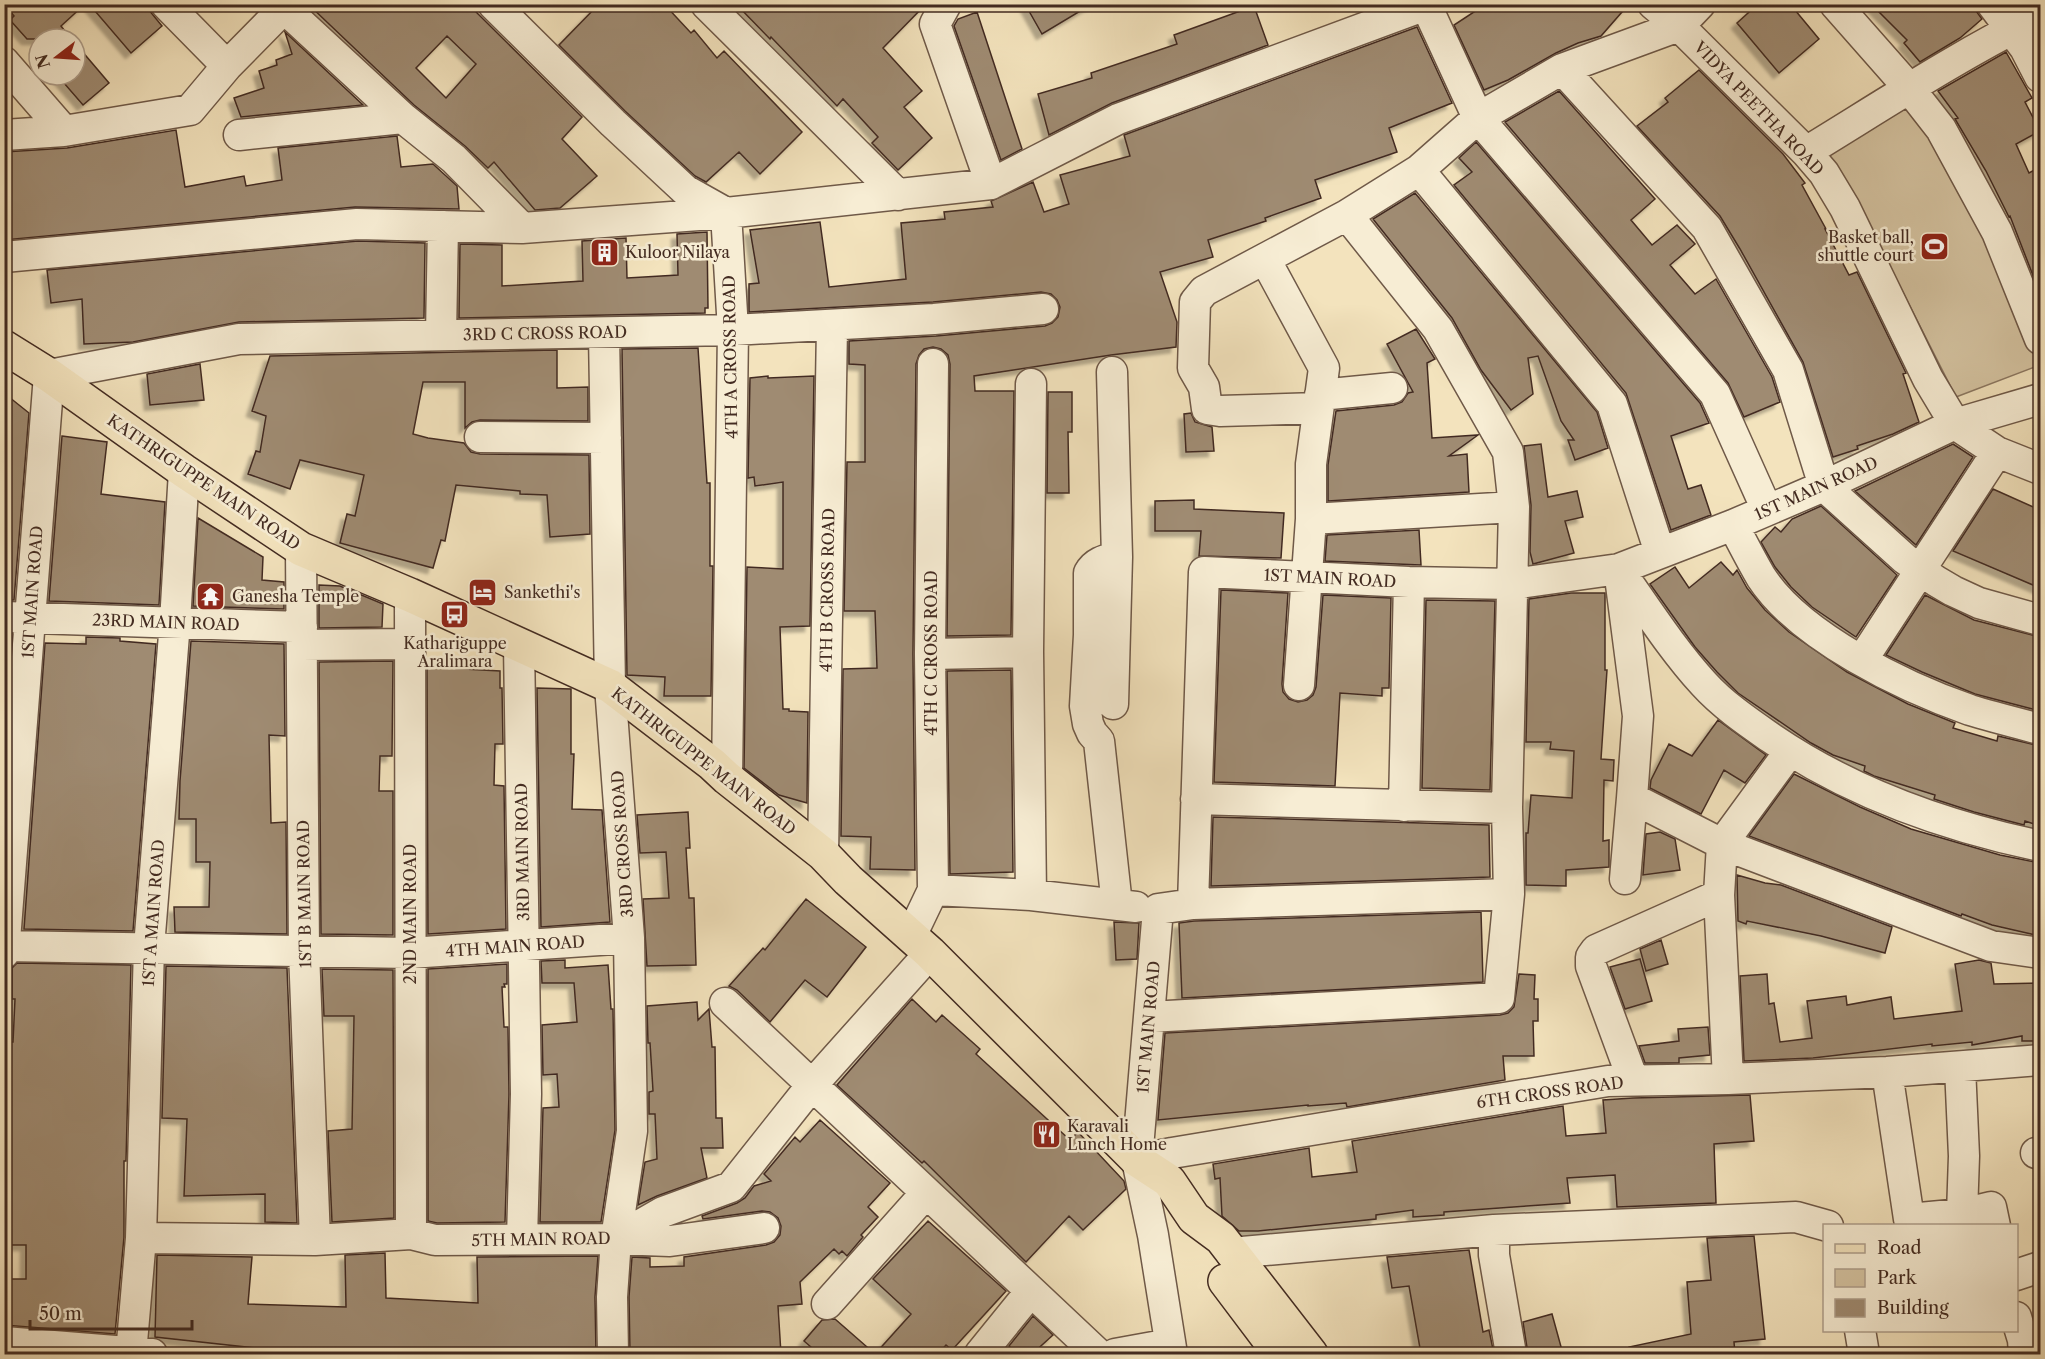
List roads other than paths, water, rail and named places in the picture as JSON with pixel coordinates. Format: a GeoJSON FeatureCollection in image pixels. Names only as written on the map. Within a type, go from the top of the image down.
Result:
{"type":"FeatureCollection","features":[{"type":"Feature","properties":{"kind":"main road","name":"KATHRIGUPPE MAIN ROAD"},"geometry":{"type":"LineString","coordinates":[[5,348],[49,375],[184,471],[301,549],[410,595],[610,686],[712,764],[823,854],[848,880],[921,944],[1137,1160],[1169,1181],[1194,1218],[1205,1255],[1280,1354]]}},
{"type":"Feature","properties":{"kind":"main road","name":"KATHRIGUPPE MAIN ROAD"},"geometry":{"type":"LineString","coordinates":[[1194,1218],[1221,1238],[1311,1354]]}},
{"type":"Feature","properties":{"kind":"street"},"geometry":{"type":"LineString","coordinates":[[166,4],[227,66]]}},
{"type":"Feature","properties":{"kind":"street"},"geometry":{"type":"LineString","coordinates":[[493,4],[685,190],[726,213]]}},
{"type":"Feature","properties":{"kind":"street"},"geometry":{"type":"LineString","coordinates":[[705,4],[898,195]]}},
{"type":"Feature","properties":{"kind":"street"},"geometry":{"type":"LineString","coordinates":[[946,4],[935,24],[991,184]]}},
{"type":"Feature","properties":{"kind":"street","name":"VIDYA PEETHA ROAD"},"geometry":{"type":"LineString","coordinates":[[1653,4],[1679,26],[1806,152],[1824,173],[1845,208],[1928,379],[1955,424],[1997,452],[2040,469]]}},
{"type":"Feature","properties":{"kind":"street"},"geometry":{"type":"LineString","coordinates":[[1392,388],[1319,402],[1220,411],[1207,409],[1204,387],[1193,368],[1196,302],[1204,291],[1347,215],[1419,170],[1478,118],[1562,69],[1679,26],[1700,4]]}},
{"type":"Feature","properties":{"kind":"street"},"geometry":{"type":"LineString","coordinates":[[1835,4],[1910,88],[1941,129],[1996,232],[2040,339]]}},
{"type":"Feature","properties":{"kind":"street"},"geometry":{"type":"LineString","coordinates":[[1992,4],[2025,48],[2040,77]]}},
{"type":"Feature","properties":{"kind":"street"},"geometry":{"type":"LineString","coordinates":[[4,257],[357,224],[522,228],[726,213],[991,184],[1118,119],[1426,5],[1478,118],[1715,394],[1767,510]]}},
{"type":"Feature","properties":{"kind":"street"},"geometry":{"type":"LineString","coordinates":[[4,135],[64,131],[190,110],[227,66],[286,6],[403,118],[454,159],[522,228]]}},
{"type":"Feature","properties":{"kind":"street"},"geometry":{"type":"LineString","coordinates":[[1806,152],[1910,88],[2011,29],[2040,15]]}},
{"type":"Feature","properties":{"kind":"street"},"geometry":{"type":"LineString","coordinates":[[4,62],[64,131]]}},
{"type":"Feature","properties":{"kind":"street"},"geometry":{"type":"LineString","coordinates":[[1562,69],[1707,228],[1788,370],[1824,486],[1919,572],[1979,603],[2040,620]]}},
{"type":"Feature","properties":{"kind":"street"},"geometry":{"type":"LineString","coordinates":[[239,135],[403,118]]}},
{"type":"Feature","properties":{"kind":"street"},"geometry":{"type":"LineString","coordinates":[[1419,170],[1612,404],[1660,553]]}},
{"type":"Feature","properties":{"kind":"street","name":"4TH A CROSS ROAD"},"geometry":{"type":"LineString","coordinates":[[726,213],[733,330],[727,778]]}},
{"type":"Feature","properties":{"kind":"street"},"geometry":{"type":"LineString","coordinates":[[1149,1017],[1499,998],[1509,894],[1507,808],[1514,507],[1508,452],[1438,329],[1347,215]]}},
{"type":"Feature","properties":{"kind":"street"},"geometry":{"type":"LineString","coordinates":[[441,335],[443,226]]}},
{"type":"Feature","properties":{"kind":"street"},"geometry":{"type":"LineString","coordinates":[[1265,259],[1324,368],[1311,464],[1311,519],[1299,685]]}},
{"type":"Feature","properties":{"kind":"street","name":"3RD C CROSS ROAD"},"geometry":{"type":"LineString","coordinates":[[49,375],[239,339],[733,330],[934,320],[1043,309]]}},
{"type":"Feature","properties":{"kind":"street","name":"4TH B CROSS ROAD"},"geometry":{"type":"LineString","coordinates":[[823,854],[831,326]]}},
{"type":"Feature","properties":{"kind":"street","name":"3RD CROSS ROAD"},"geometry":{"type":"LineString","coordinates":[[604,333],[610,686],[629,938],[632,1131],[616,1239],[612,1297],[613,1354]]}},
{"type":"Feature","properties":{"kind":"street","name":"4TH C CROSS ROAD"},"geometry":{"type":"LineString","coordinates":[[921,944],[933,890],[930,654],[933,364]]}},
{"type":"Feature","properties":{"kind":"street"},"geometry":{"type":"LineString","coordinates":[[1112,372],[1117,557],[1113,704]]}},
{"type":"Feature","properties":{"kind":"street","name":"1ST MAIN ROAD"},"geometry":{"type":"LineString","coordinates":[[4,953],[17,618],[49,375]]}},
{"type":"Feature","properties":{"kind":"street"},"geometry":{"type":"LineString","coordinates":[[1031,384],[1028,652],[1031,895]]}},
{"type":"Feature","properties":{"kind":"street","name":"1ST MAIN ROAD"},"geometry":{"type":"LineString","coordinates":[[1193,904],[1204,572],[1409,582],[1513,584],[1619,569],[1733,525],[1824,486],[1955,424],[2040,399]]}},
{"type":"Feature","properties":{"kind":"street"},"geometry":{"type":"LineString","coordinates":[[480,437],[606,438]]}},
{"type":"Feature","properties":{"kind":"street"},"geometry":{"type":"LineString","coordinates":[[1866,654],[1997,452]]}},
{"type":"Feature","properties":{"kind":"street","name":"1ST A MAIN ROAD"},"geometry":{"type":"LineString","coordinates":[[138,1354],[149,947],[175,622],[184,471]]}},
{"type":"Feature","properties":{"kind":"street"},"geometry":{"type":"LineString","coordinates":[[1311,519],[1514,507]]}},
{"type":"Feature","properties":{"kind":"street"},"geometry":{"type":"LineString","coordinates":[[1733,525],[1762,578],[1787,608],[1810,627],[1861,660],[1897,679],[1970,709],[2040,729]]}},
{"type":"Feature","properties":{"kind":"street","name":"1ST B MAIN ROAD"},"geometry":{"type":"LineString","coordinates":[[301,549],[304,951],[315,1239]]}},
{"type":"Feature","properties":{"kind":"street"},"geometry":{"type":"LineString","coordinates":[[1117,557],[1099,562],[1089,573],[1089,635],[1085,706],[1088,724],[1099,741],[1118,904]]}},
{"type":"Feature","properties":{"kind":"street"},"geometry":{"type":"LineString","coordinates":[[1619,569],[1674,648],[1705,685],[1744,720],[1790,751],[1837,779],[1885,800],[1986,835],[2040,846]]}},
{"type":"Feature","properties":{"kind":"street"},"geometry":{"type":"LineString","coordinates":[[1619,569],[1638,716],[1625,879]]}},
{"type":"Feature","properties":{"kind":"street"},"geometry":{"type":"LineString","coordinates":[[1404,806],[1409,582]]}},
{"type":"Feature","properties":{"kind":"street","name":"2ND MAIN ROAD"},"geometry":{"type":"LineString","coordinates":[[410,595],[411,1234]]}},
{"type":"Feature","properties":{"kind":"street","name":"23RD MAIN ROAD"},"geometry":{"type":"LineString","coordinates":[[17,618],[175,622],[302,636],[410,644]]}},
{"type":"Feature","properties":{"kind":"street","name":"3RD MAIN ROAD"},"geometry":{"type":"LineString","coordinates":[[519,645],[526,1094],[522,1239]]}},
{"type":"Feature","properties":{"kind":"street"},"geometry":{"type":"LineString","coordinates":[[930,654],[1028,652]]}},
{"type":"Feature","properties":{"kind":"street"},"geometry":{"type":"LineString","coordinates":[[1728,1079],[1719,895],[1722,844],[1790,751]]}},
{"type":"Feature","properties":{"kind":"street"},"geometry":{"type":"LineString","coordinates":[[1632,798],[1722,844],[1991,946],[2040,953]]}},
{"type":"Feature","properties":{"kind":"street"},"geometry":{"type":"LineString","coordinates":[[1196,799],[1507,808]]}},
{"type":"Feature","properties":{"kind":"street"},"geometry":{"type":"LineString","coordinates":[[933,890],[1031,895],[1158,909],[1193,904],[1509,894]]}},
{"type":"Feature","properties":{"kind":"street"},"geometry":{"type":"LineString","coordinates":[[1634,1080],[1591,966],[1591,957],[1596,950],[1719,895]]}},
{"type":"Feature","properties":{"kind":"street","name":"1ST MAIN ROAD"},"geometry":{"type":"LineString","coordinates":[[1158,909],[1137,1160],[1153,1235],[1171,1349]]}},
{"type":"Feature","properties":{"kind":"street","name":"4TH MAIN ROAD"},"geometry":{"type":"LineString","coordinates":[[5,946],[410,953],[629,938]]}},
{"type":"Feature","properties":{"kind":"street","name":"5TH MAIN ROAD"},"geometry":{"type":"LineString","coordinates":[[141,1238],[315,1239],[411,1234],[435,1240],[616,1239],[663,1212],[731,1187],[921,944]]}},
{"type":"Feature","properties":{"kind":"street"},"geometry":{"type":"LineString","coordinates":[[725,1003],[1098,1354]]}},
{"type":"Feature","properties":{"kind":"street","name":"6TH CROSS ROAD"},"geometry":{"type":"LineString","coordinates":[[1137,1160],[1608,1081],[1728,1079],[1887,1072],[2040,1060]]}},
{"type":"Feature","properties":{"kind":"street"},"geometry":{"type":"LineString","coordinates":[[1960,1067],[1964,1156],[1962,1214]]}},
{"type":"Feature","properties":{"kind":"street"},"geometry":{"type":"LineString","coordinates":[[1887,1072],[1898,1222],[1962,1214],[1991,1207],[1995,1224]]}},
{"type":"Feature","properties":{"kind":"street"},"geometry":{"type":"LineString","coordinates":[[827,1304],[926,1193]]}},
{"type":"Feature","properties":{"kind":"street"},"geometry":{"type":"LineString","coordinates":[[1231,1253],[1494,1230],[1796,1217],[1823,1225]]}},
{"type":"Feature","properties":{"kind":"street"},"geometry":{"type":"LineString","coordinates":[[616,1239],[670,1241],[764,1228]]}},
{"type":"Feature","properties":{"kind":"street"},"geometry":{"type":"LineString","coordinates":[[1494,1230],[1494,1255],[1511,1354]]}},
{"type":"Feature","properties":{"kind":"street"},"geometry":{"type":"LineString","coordinates":[[2018,1274],[2040,1267]]}},
{"type":"Feature","properties":{"kind":"street"},"geometry":{"type":"LineString","coordinates":[[980,1354],[1031,1291]]}},
{"type":"Feature","properties":{"kind":"street"},"geometry":{"type":"LineString","coordinates":[[2018,1324],[2024,1354]]}},
{"type":"Feature","properties":{"kind":"street"},"geometry":{"type":"LineString","coordinates":[[1860,1332],[1864,1354]]}},
{"type":"Feature","properties":{"kind":"street"},"geometry":{"type":"LineString","coordinates":[[4,1342],[138,1354]]}},
{"type":"Feature","properties":{"kind":"street"},"geometry":{"type":"LineString","coordinates":[[1115,1354],[1171,1349]]}},
{"type":"Feature","properties":{"kind":"place","name":"Basket ball, shuttle court"},"geometry":{"type":"Point","coordinates":[1935,246]}},
{"type":"Feature","properties":{"kind":"place","name":"Kuloor Nilaya"},"geometry":{"type":"Point","coordinates":[604,252]}},
{"type":"Feature","properties":{"kind":"place","name":"Sankethi's"},"geometry":{"type":"Point","coordinates":[483,592]}},
{"type":"Feature","properties":{"kind":"place","name":"Ganesha Temple"},"geometry":{"type":"Point","coordinates":[211,596]}},
{"type":"Feature","properties":{"kind":"place","name":"Kathariguppe Aralimara"},"geometry":{"type":"Point","coordinates":[455,615]}},
{"type":"Feature","properties":{"kind":"place","name":"Karavali Lunch Home"},"geometry":{"type":"Point","coordinates":[1046,1135]}}]}
